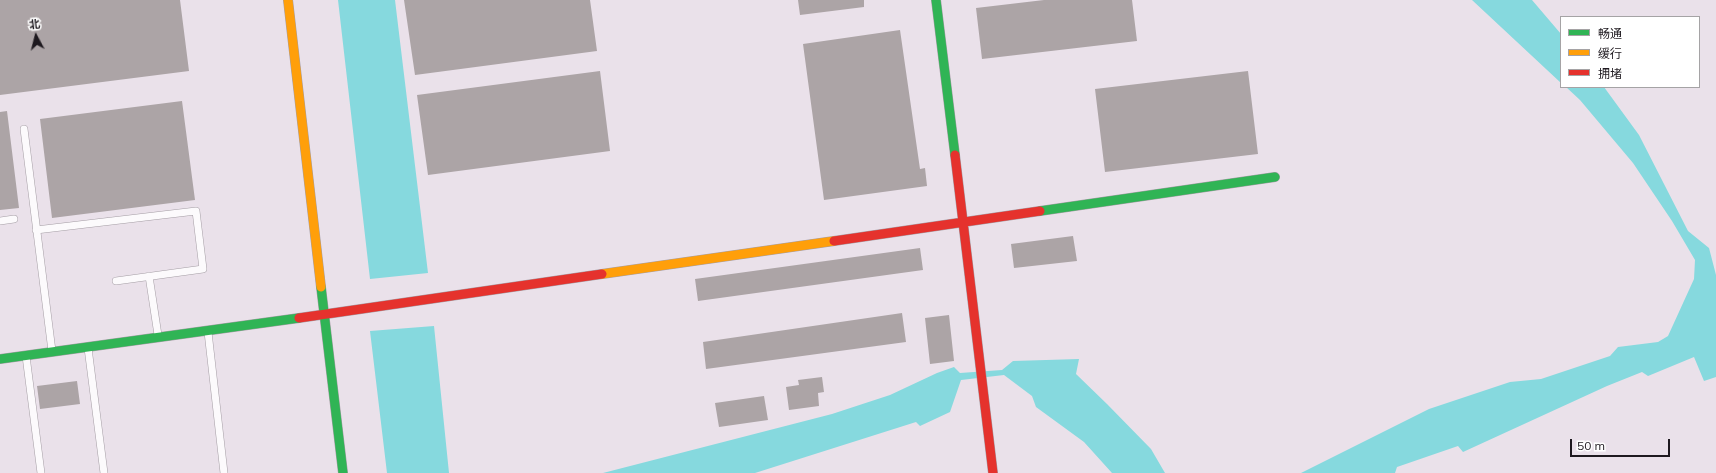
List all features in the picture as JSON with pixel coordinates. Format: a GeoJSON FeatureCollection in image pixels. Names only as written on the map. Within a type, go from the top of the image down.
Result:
{"type":"FeatureCollection","features":[{"type":"Feature","properties":{"kind":"street"},"geometry":{"type":"LineString","coordinates":[[288,0],[343,473]]}},
{"type":"Feature","properties":{"kind":"street"},"geometry":{"type":"LineString","coordinates":[[936,0],[964,221],[993,473]]}},
{"type":"Feature","properties":{"kind":"street"},"geometry":{"type":"LineString","coordinates":[[0,359],[324,314],[1275,177]]}},
{"type":"Feature","properties":{"kind":"lane"},"geometry":{"type":"LineString","coordinates":[[24,129],[52,352]]}},
{"type":"Feature","properties":{"kind":"lane"},"geometry":{"type":"LineString","coordinates":[[36,230],[196,211],[203,269],[116,281]]}},
{"type":"Feature","properties":{"kind":"lane"},"geometry":{"type":"LineString","coordinates":[[0,221],[14,219]]}},
{"type":"Feature","properties":{"kind":"lane"},"geometry":{"type":"LineString","coordinates":[[149,276],[158,337]]}},
{"type":"Feature","properties":{"kind":"lane"},"geometry":{"type":"LineString","coordinates":[[207,330],[224,473]]}},
{"type":"Feature","properties":{"kind":"lane"},"geometry":{"type":"LineString","coordinates":[[87,347],[104,473]]}},
{"type":"Feature","properties":{"kind":"lane"},"geometry":{"type":"LineString","coordinates":[[26,355],[41,473]]}},
{"type":"Feature","properties":{"kind":"water"},"geometry":{"type":"Polygon","coordinates":[[[338,0],[395,0],[428,273],[370,279],[338,0]]]}},
{"type":"Feature","properties":{"kind":"water"},"geometry":{"type":"Polygon","coordinates":[[[1472,0],[1532,0],[1560,33],[1560,82],[1472,0]]]}},
{"type":"Feature","properties":{"kind":"water"},"geometry":{"type":"Polygon","coordinates":[[[1567,88],[1605,88],[1639,135],[1688,231],[1709,248],[1716,275],[1716,377],[1704,381],[1694,357],[1648,376],[1642,372],[1607,386],[1463,452],[1458,446],[1397,467],[1395,473],[1301,473],[1429,409],[1510,382],[1541,379],[1610,356],[1618,347],[1658,342],[1668,336],[1694,279],[1695,260],[1672,221],[1633,163],[1580,100],[1567,88]]]}},
{"type":"Feature","properties":{"kind":"water"},"geometry":{"type":"Polygon","coordinates":[[[434,326],[449,473],[387,473],[370,331],[434,326]]]}},
{"type":"Feature","properties":{"kind":"water"},"geometry":{"type":"Polygon","coordinates":[[[1079,359],[1076,374],[1151,449],[1165,473],[1112,473],[1084,442],[1036,407],[1032,396],[1004,375],[961,380],[950,412],[920,426],[916,422],[755,473],[603,473],[832,414],[890,395],[937,373],[954,367],[960,373],[1002,370],[1013,361],[1079,359]]]}},
{"type":"Feature","properties":{"kind":"building"},"geometry":{"type":"Polygon","coordinates":[[[0,0],[180,0],[189,71],[0,95],[0,0]]]}},
{"type":"Feature","properties":{"kind":"building"},"geometry":{"type":"Polygon","coordinates":[[[404,0],[590,0],[597,51],[415,75],[404,0]]]}},
{"type":"Feature","properties":{"kind":"building"},"geometry":{"type":"Polygon","coordinates":[[[798,0],[864,0],[864,7],[800,15],[798,0]]]}},
{"type":"Feature","properties":{"kind":"building"},"geometry":{"type":"Polygon","coordinates":[[[1044,0],[1132,0],[1137,41],[982,59],[976,8],[1044,0]]]}},
{"type":"Feature","properties":{"kind":"building"},"geometry":{"type":"Polygon","coordinates":[[[900,30],[920,169],[925,168],[927,186],[824,200],[803,44],[900,30]]]}},
{"type":"Feature","properties":{"kind":"building"},"geometry":{"type":"Polygon","coordinates":[[[600,71],[610,151],[428,175],[417,95],[600,71]]]}},
{"type":"Feature","properties":{"kind":"building"},"geometry":{"type":"Polygon","coordinates":[[[1248,71],[1258,154],[1105,172],[1095,89],[1248,71]]]}},
{"type":"Feature","properties":{"kind":"building"},"geometry":{"type":"Polygon","coordinates":[[[182,101],[195,200],[52,218],[40,119],[182,101]]]}},
{"type":"Feature","properties":{"kind":"building"},"geometry":{"type":"Polygon","coordinates":[[[7,111],[19,208],[0,210],[0,112],[7,111]]]}},
{"type":"Feature","properties":{"kind":"building"},"geometry":{"type":"Polygon","coordinates":[[[1073,236],[1077,261],[1014,268],[1011,244],[1073,236]]]}},
{"type":"Feature","properties":{"kind":"building"},"geometry":{"type":"Polygon","coordinates":[[[920,248],[923,270],[698,301],[695,279],[920,248]]]}},
{"type":"Feature","properties":{"kind":"building"},"geometry":{"type":"Polygon","coordinates":[[[902,313],[906,342],[706,369],[703,342],[902,313]]]}},
{"type":"Feature","properties":{"kind":"building"},"geometry":{"type":"Polygon","coordinates":[[[949,315],[954,361],[930,364],[925,318],[949,315]]]}},
{"type":"Feature","properties":{"kind":"building"},"geometry":{"type":"Polygon","coordinates":[[[822,377],[824,392],[818,393],[819,406],[789,410],[786,387],[799,385],[798,380],[822,377]]]}},
{"type":"Feature","properties":{"kind":"building"},"geometry":{"type":"Polygon","coordinates":[[[77,381],[80,404],[40,409],[37,386],[77,381]]]}},
{"type":"Feature","properties":{"kind":"building"},"geometry":{"type":"Polygon","coordinates":[[[764,396],[768,420],[719,427],[715,403],[764,396]]]}},
{"type":"Feature","properties":{"kind":"traffic: fast"},"geometry":{"type":"LineString","coordinates":[[936,0],[955,155]]}},
{"type":"Feature","properties":{"kind":"traffic: fast"},"geometry":{"type":"LineString","coordinates":[[1040,211],[1275,177]]}},
{"type":"Feature","properties":{"kind":"traffic: fast"},"geometry":{"type":"LineString","coordinates":[[321,287],[343,473]]}},
{"type":"Feature","properties":{"kind":"traffic: fast"},"geometry":{"type":"LineString","coordinates":[[0,359],[299,318]]}},
{"type":"Feature","properties":{"kind":"traffic: slow"},"geometry":{"type":"LineString","coordinates":[[288,0],[321,287]]}},
{"type":"Feature","properties":{"kind":"traffic: slow"},"geometry":{"type":"LineString","coordinates":[[602,274],[834,241]]}},
{"type":"Feature","properties":{"kind":"traffic: jam"},"geometry":{"type":"LineString","coordinates":[[955,155],[993,473]]}},
{"type":"Feature","properties":{"kind":"traffic: jam"},"geometry":{"type":"LineString","coordinates":[[834,241],[1040,211]]}},
{"type":"Feature","properties":{"kind":"traffic: jam"},"geometry":{"type":"LineString","coordinates":[[299,318],[602,274]]}}]}
